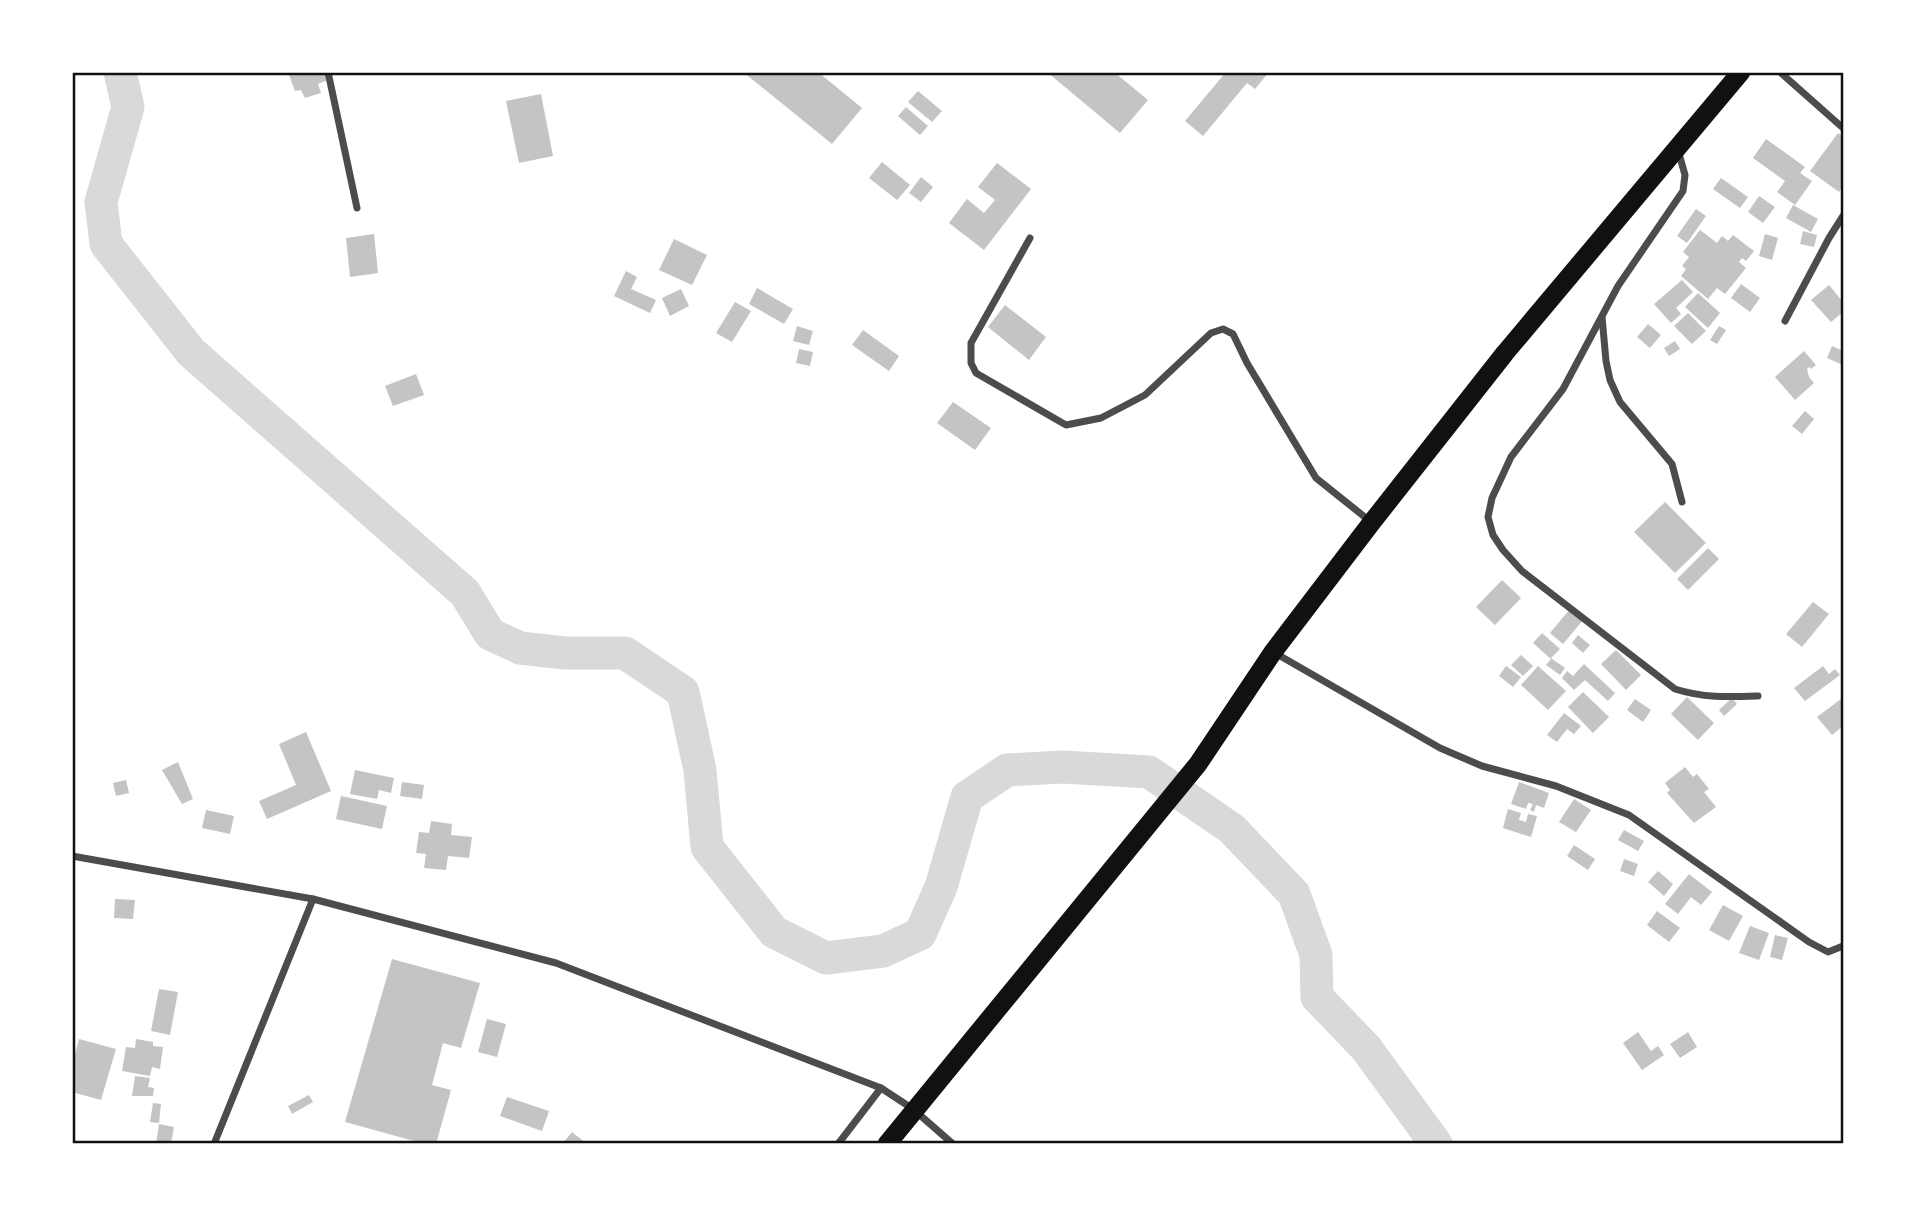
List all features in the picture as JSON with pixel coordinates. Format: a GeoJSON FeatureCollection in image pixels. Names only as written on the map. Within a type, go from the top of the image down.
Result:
{"type":"FeatureCollection","features":[{"type":"Feature","properties":{"kind":"highway"},"geometry":{"type":"LineString","coordinates":[[887,1144],[1198,764],[1273,652],[1505,353],[1741,72]]}},
{"type":"Feature","properties":{"kind":"street"},"geometry":{"type":"LineString","coordinates":[[328,72],[357,208]]}},
{"type":"Feature","properties":{"kind":"street"},"geometry":{"type":"LineString","coordinates":[[1780,72],[1843,128]]}},
{"type":"Feature","properties":{"kind":"street"},"geometry":{"type":"LineString","coordinates":[[1678,147],[1685,175],[1683,191],[1618,286],[1563,389],[1511,457],[1488,517],[1493,535],[1522,571],[1675,688],[1712,698],[1758,696]]}},
{"type":"Feature","properties":{"kind":"street"},"geometry":{"type":"LineString","coordinates":[[1785,321],[1843,216]]}},
{"type":"Feature","properties":{"kind":"street"},"geometry":{"type":"LineString","coordinates":[[1030,238],[971,342],[971,363],[976,373],[1066,425],[1101,418],[1145,395],[1211,334],[1223,329],[1233,334],[1247,363],[1316,478],[1372,522]]}},
{"type":"Feature","properties":{"kind":"street"},"geometry":{"type":"LineString","coordinates":[[1602,316],[1610,380],[1620,402],[1672,464],[1682,502]]}},
{"type":"Feature","properties":{"kind":"street"},"geometry":{"type":"LineString","coordinates":[[1273,652],[1440,748],[1482,766],[1556,786],[1629,815],[1809,942],[1828,953],[1843,946]]}},
{"type":"Feature","properties":{"kind":"street"},"geometry":{"type":"LineString","coordinates":[[72,856],[313,899],[556,963],[881,1088],[914,1109],[953,1144]]}},
{"type":"Feature","properties":{"kind":"street"},"geometry":{"type":"LineString","coordinates":[[214,1144],[313,899]]}},
{"type":"Feature","properties":{"kind":"street"},"geometry":{"type":"LineString","coordinates":[[838,1144],[881,1088]]}},
{"type":"Feature","properties":{"kind":"building"},"geometry":{"type":"Polygon","coordinates":[[[288,72],[325,72],[328,80],[318,84],[321,93],[305,98],[301,90],[295,91],[288,72]]]}},
{"type":"Feature","properties":{"kind":"building"},"geometry":{"type":"Polygon","coordinates":[[[743,72],[818,72],[862,108],[832,144],[743,72]]]}},
{"type":"Feature","properties":{"kind":"building"},"geometry":{"type":"Polygon","coordinates":[[[1047,72],[1114,72],[1148,100],[1120,133],[1047,72]]]}},
{"type":"Feature","properties":{"kind":"building"},"geometry":{"type":"Polygon","coordinates":[[[1226,72],[1269,72],[1255,89],[1247,83],[1203,136],[1185,121],[1226,72]]]}},
{"type":"Feature","properties":{"kind":"building"},"geometry":{"type":"Polygon","coordinates":[[[918,91],[942,111],[932,122],[908,102],[918,91]]]}},
{"type":"Feature","properties":{"kind":"building"},"geometry":{"type":"Polygon","coordinates":[[[541,94],[553,156],[519,163],[506,101],[541,94]]]}},
{"type":"Feature","properties":{"kind":"building"},"geometry":{"type":"Polygon","coordinates":[[[906,107],[928,126],[920,135],[898,116],[906,107]]]}},
{"type":"Feature","properties":{"kind":"building"},"geometry":{"type":"Polygon","coordinates":[[[1838,133],[1843,137],[1843,185],[1839,192],[1810,171],[1838,133]]]}},
{"type":"Feature","properties":{"kind":"building"},"geometry":{"type":"Polygon","coordinates":[[[1766,139],[1805,167],[1800,173],[1812,181],[1795,205],[1777,192],[1785,181],[1753,158],[1766,139]]]}},
{"type":"Feature","properties":{"kind":"building"},"geometry":{"type":"Polygon","coordinates":[[[882,162],[910,185],[897,200],[869,178],[882,162]]]}},
{"type":"Feature","properties":{"kind":"building"},"geometry":{"type":"Polygon","coordinates":[[[997,163],[1031,189],[984,250],[949,223],[967,199],[984,213],[995,200],[978,187],[997,163]]]}},
{"type":"Feature","properties":{"kind":"building"},"geometry":{"type":"Polygon","coordinates":[[[921,177],[933,187],[921,202],[909,193],[921,177]]]}},
{"type":"Feature","properties":{"kind":"building"},"geometry":{"type":"Polygon","coordinates":[[[1721,178],[1748,197],[1740,208],[1713,189],[1721,178]]]}},
{"type":"Feature","properties":{"kind":"building"},"geometry":{"type":"Polygon","coordinates":[[[1759,196],[1775,207],[1763,223],[1748,212],[1759,196]]]}},
{"type":"Feature","properties":{"kind":"building"},"geometry":{"type":"Polygon","coordinates":[[[1793,205],[1818,219],[1811,232],[1786,218],[1793,205]]]}},
{"type":"Feature","properties":{"kind":"building"},"geometry":{"type":"Polygon","coordinates":[[[1696,209],[1706,216],[1687,243],[1677,236],[1696,209]]]}},
{"type":"Feature","properties":{"kind":"building"},"geometry":{"type":"Polygon","coordinates":[[[1700,230],[1717,243],[1722,236],[1728,241],[1733,235],[1754,251],[1746,261],[1742,258],[1739,262],[1746,268],[1725,294],[1717,288],[1708,299],[1681,276],[1686,269],[1682,266],[1689,257],[1683,252],[1700,230]]]}},
{"type":"Feature","properties":{"kind":"building"},"geometry":{"type":"Polygon","coordinates":[[[1803,231],[1817,235],[1814,247],[1800,244],[1803,231]]]}},
{"type":"Feature","properties":{"kind":"building"},"geometry":{"type":"Polygon","coordinates":[[[374,234],[378,273],[350,277],[346,238],[374,234]]]}},
{"type":"Feature","properties":{"kind":"building"},"geometry":{"type":"Polygon","coordinates":[[[1765,234],[1778,238],[1772,260],[1759,256],[1765,234]]]}},
{"type":"Feature","properties":{"kind":"building"},"geometry":{"type":"Polygon","coordinates":[[[674,239],[707,255],[692,285],[659,270],[674,239]]]}},
{"type":"Feature","properties":{"kind":"building"},"geometry":{"type":"Polygon","coordinates":[[[626,271],[637,277],[631,289],[656,300],[650,313],[614,296],[626,271]]]}},
{"type":"Feature","properties":{"kind":"building"},"geometry":{"type":"Polygon","coordinates":[[[1682,280],[1693,292],[1676,308],[1681,314],[1671,323],[1654,304],[1682,280]]]}},
{"type":"Feature","properties":{"kind":"building"},"geometry":{"type":"Polygon","coordinates":[[[1741,284],[1760,298],[1750,312],[1731,298],[1741,284]]]}},
{"type":"Feature","properties":{"kind":"building"},"geometry":{"type":"Polygon","coordinates":[[[1829,285],[1843,302],[1843,312],[1831,322],[1811,300],[1829,285]]]}},
{"type":"Feature","properties":{"kind":"building"},"geometry":{"type":"Polygon","coordinates":[[[757,288],[793,309],[784,324],[749,304],[757,288]]]}},
{"type":"Feature","properties":{"kind":"building"},"geometry":{"type":"Polygon","coordinates":[[[681,289],[689,306],[670,316],[662,298],[681,289]]]}},
{"type":"Feature","properties":{"kind":"building"},"geometry":{"type":"Polygon","coordinates":[[[1698,293],[1720,313],[1708,328],[1685,307],[1698,293]]]}},
{"type":"Feature","properties":{"kind":"building"},"geometry":{"type":"Polygon","coordinates":[[[735,302],[751,311],[732,342],[716,333],[735,302]]]}},
{"type":"Feature","properties":{"kind":"building"},"geometry":{"type":"Polygon","coordinates":[[[1005,305],[1046,337],[1029,360],[988,327],[1005,305]]]}},
{"type":"Feature","properties":{"kind":"building"},"geometry":{"type":"Polygon","coordinates":[[[1688,313],[1706,331],[1692,344],[1674,326],[1688,313]]]}},
{"type":"Feature","properties":{"kind":"building"},"geometry":{"type":"Polygon","coordinates":[[[1648,324],[1661,335],[1650,348],[1637,337],[1648,324]]]}},
{"type":"Feature","properties":{"kind":"building"},"geometry":{"type":"Polygon","coordinates":[[[797,326],[813,331],[809,345],[793,341],[797,326]]]}},
{"type":"Feature","properties":{"kind":"building"},"geometry":{"type":"Polygon","coordinates":[[[1719,326],[1726,330],[1717,344],[1710,340],[1719,326]]]}},
{"type":"Feature","properties":{"kind":"building"},"geometry":{"type":"Polygon","coordinates":[[[863,330],[899,356],[889,371],[852,345],[863,330]]]}},
{"type":"Feature","properties":{"kind":"building"},"geometry":{"type":"Polygon","coordinates":[[[1675,341],[1680,349],[1669,356],[1664,348],[1675,341]]]}},
{"type":"Feature","properties":{"kind":"building"},"geometry":{"type":"Polygon","coordinates":[[[1832,346],[1843,351],[1843,365],[1827,358],[1832,346]]]}},
{"type":"Feature","properties":{"kind":"building"},"geometry":{"type":"Polygon","coordinates":[[[799,349],[813,352],[810,366],[796,363],[799,349]]]}},
{"type":"Feature","properties":{"kind":"building"},"geometry":{"type":"Polygon","coordinates":[[[1804,351],[1816,365],[1807,369],[1814,383],[1795,400],[1775,377],[1804,351]]]}},
{"type":"Feature","properties":{"kind":"building"},"geometry":{"type":"Polygon","coordinates":[[[416,374],[424,395],[393,406],[385,386],[416,374]]]}},
{"type":"Feature","properties":{"kind":"building"},"geometry":{"type":"Polygon","coordinates":[[[953,402],[991,428],[975,450],[937,423],[953,402]]]}},
{"type":"Feature","properties":{"kind":"building"},"geometry":{"type":"Polygon","coordinates":[[[1805,411],[1814,419],[1802,434],[1792,426],[1805,411]]]}},
{"type":"Feature","properties":{"kind":"building"},"geometry":{"type":"Polygon","coordinates":[[[1665,502],[1706,543],[1675,573],[1634,532],[1665,502]]]}},
{"type":"Feature","properties":{"kind":"building"},"geometry":{"type":"Polygon","coordinates":[[[1708,548],[1719,559],[1688,590],[1677,579],[1708,548]]]}},
{"type":"Feature","properties":{"kind":"building"},"geometry":{"type":"Polygon","coordinates":[[[1502,580],[1521,598],[1495,625],[1476,607],[1502,580]]]}},
{"type":"Feature","properties":{"kind":"building"},"geometry":{"type":"Polygon","coordinates":[[[1813,602],[1829,614],[1802,647],[1786,634],[1813,602]]]}},
{"type":"Feature","properties":{"kind":"building"},"geometry":{"type":"Polygon","coordinates":[[[1570,609],[1583,620],[1563,644],[1550,633],[1570,609]]]}},
{"type":"Feature","properties":{"kind":"building"},"geometry":{"type":"Polygon","coordinates":[[[1542,633],[1560,649],[1551,658],[1565,668],[1560,675],[1546,665],[1551,659],[1533,643],[1542,633]]]}},
{"type":"Feature","properties":{"kind":"building"},"geometry":{"type":"Polygon","coordinates":[[[1578,635],[1590,645],[1583,653],[1572,643],[1578,635]]]}},
{"type":"Feature","properties":{"kind":"building"},"geometry":{"type":"Polygon","coordinates":[[[1616,650],[1641,675],[1626,690],[1601,664],[1616,650]]]}},
{"type":"Feature","properties":{"kind":"building"},"geometry":{"type":"Polygon","coordinates":[[[1521,655],[1533,666],[1523,676],[1511,665],[1521,655]]]}},
{"type":"Feature","properties":{"kind":"building"},"geometry":{"type":"Polygon","coordinates":[[[1584,664],[1615,693],[1608,701],[1585,680],[1574,690],[1562,678],[1567,671],[1573,676],[1584,664]]]}},
{"type":"Feature","properties":{"kind":"building"},"geometry":{"type":"Polygon","coordinates":[[[1506,666],[1521,677],[1513,687],[1499,676],[1506,666]]]}},
{"type":"Feature","properties":{"kind":"building"},"geometry":{"type":"Polygon","coordinates":[[[1538,666],[1566,691],[1548,710],[1521,685],[1538,666]]]}},
{"type":"Feature","properties":{"kind":"building"},"geometry":{"type":"Polygon","coordinates":[[[1823,666],[1829,674],[1835,669],[1840,675],[1805,701],[1794,688],[1823,666]]]}},
{"type":"Feature","properties":{"kind":"building"},"geometry":{"type":"Polygon","coordinates":[[[1583,692],[1609,717],[1593,733],[1568,707],[1583,692]]]}},
{"type":"Feature","properties":{"kind":"building"},"geometry":{"type":"Polygon","coordinates":[[[1687,697],[1714,723],[1698,740],[1671,714],[1687,697]]]}},
{"type":"Feature","properties":{"kind":"building"},"geometry":{"type":"Polygon","coordinates":[[[1732,698],[1737,704],[1724,716],[1719,710],[1732,698]]]}},
{"type":"Feature","properties":{"kind":"building"},"geometry":{"type":"Polygon","coordinates":[[[1635,699],[1651,710],[1643,722],[1627,710],[1635,699]]]}},
{"type":"Feature","properties":{"kind":"building"},"geometry":{"type":"Polygon","coordinates":[[[1841,699],[1843,726],[1832,735],[1817,717],[1841,699]]]}},
{"type":"Feature","properties":{"kind":"building"},"geometry":{"type":"Polygon","coordinates":[[[1564,713],[1581,726],[1574,734],[1567,729],[1557,742],[1547,735],[1564,713]]]}},
{"type":"Feature","properties":{"kind":"building"},"geometry":{"type":"Polygon","coordinates":[[[306,732],[331,791],[267,819],[259,801],[296,785],[279,744],[306,732]]]}},
{"type":"Feature","properties":{"kind":"building"},"geometry":{"type":"Polygon","coordinates":[[[178,762],[193,799],[182,804],[162,770],[178,762]]]}},
{"type":"Feature","properties":{"kind":"building"},"geometry":{"type":"Polygon","coordinates":[[[1685,767],[1693,777],[1697,774],[1709,789],[1704,792],[1716,807],[1694,823],[1667,793],[1670,790],[1665,783],[1685,767]]]}},
{"type":"Feature","properties":{"kind":"building"},"geometry":{"type":"Polygon","coordinates":[[[355,770],[394,778],[391,793],[379,790],[377,799],[350,794],[355,770]]]}},
{"type":"Feature","properties":{"kind":"building"},"geometry":{"type":"Polygon","coordinates":[[[126,780],[129,793],[116,796],[113,783],[126,780]]]}},
{"type":"Feature","properties":{"kind":"building"},"geometry":{"type":"Polygon","coordinates":[[[402,782],[424,785],[422,799],[400,796],[402,782]]]}},
{"type":"Feature","properties":{"kind":"building"},"geometry":{"type":"Polygon","coordinates":[[[1519,782],[1549,793],[1544,808],[1536,805],[1534,812],[1530,810],[1533,804],[1528,803],[1526,809],[1511,804],[1519,782]]]}},
{"type":"Feature","properties":{"kind":"building"},"geometry":{"type":"Polygon","coordinates":[[[341,796],[387,806],[382,829],[336,819],[341,796]]]}},
{"type":"Feature","properties":{"kind":"building"},"geometry":{"type":"Polygon","coordinates":[[[1574,799],[1591,810],[1576,832],[1559,822],[1574,799]]]}},
{"type":"Feature","properties":{"kind":"building"},"geometry":{"type":"Polygon","coordinates":[[[1508,809],[1521,813],[1519,820],[1526,822],[1528,814],[1537,816],[1531,837],[1503,828],[1508,809]]]}},
{"type":"Feature","properties":{"kind":"building"},"geometry":{"type":"Polygon","coordinates":[[[206,810],[234,816],[230,834],[202,828],[206,810]]]}},
{"type":"Feature","properties":{"kind":"building"},"geometry":{"type":"Polygon","coordinates":[[[431,821],[452,824],[451,835],[472,837],[469,858],[448,856],[446,870],[424,868],[426,854],[416,853],[419,832],[429,833],[431,821]]]}},
{"type":"Feature","properties":{"kind":"building"},"geometry":{"type":"Polygon","coordinates":[[[1624,830],[1644,841],[1638,851],[1618,840],[1624,830]]]}},
{"type":"Feature","properties":{"kind":"building"},"geometry":{"type":"Polygon","coordinates":[[[1574,845],[1595,859],[1588,870],[1567,856],[1574,845]]]}},
{"type":"Feature","properties":{"kind":"building"},"geometry":{"type":"Polygon","coordinates":[[[1624,859],[1638,864],[1634,876],[1620,871],[1624,859]]]}},
{"type":"Feature","properties":{"kind":"building"},"geometry":{"type":"Polygon","coordinates":[[[1658,871],[1673,884],[1664,896],[1648,882],[1658,871]]]}},
{"type":"Feature","properties":{"kind":"building"},"geometry":{"type":"Polygon","coordinates":[[[1689,874],[1712,892],[1701,905],[1691,897],[1678,914],[1665,904],[1689,874]]]}},
{"type":"Feature","properties":{"kind":"building"},"geometry":{"type":"Polygon","coordinates":[[[115,899],[135,900],[133,919],[114,918],[115,899]]]}},
{"type":"Feature","properties":{"kind":"building"},"geometry":{"type":"Polygon","coordinates":[[[1723,905],[1743,916],[1729,941],[1709,930],[1723,905]]]}},
{"type":"Feature","properties":{"kind":"building"},"geometry":{"type":"Polygon","coordinates":[[[1657,911],[1680,928],[1669,942],[1647,925],[1657,911]]]}},
{"type":"Feature","properties":{"kind":"building"},"geometry":{"type":"Polygon","coordinates":[[[1750,926],[1769,933],[1759,960],[1739,953],[1750,926]]]}},
{"type":"Feature","properties":{"kind":"building"},"geometry":{"type":"Polygon","coordinates":[[[1775,935],[1788,938],[1782,960],[1770,957],[1775,935]]]}},
{"type":"Feature","properties":{"kind":"building"},"geometry":{"type":"Polygon","coordinates":[[[392,959],[480,983],[461,1048],[443,1043],[432,1085],[451,1090],[436,1144],[425,1144],[345,1122],[392,959]]]}},
{"type":"Feature","properties":{"kind":"building"},"geometry":{"type":"Polygon","coordinates":[[[159,989],[178,992],[170,1035],[151,1031],[159,989]]]}},
{"type":"Feature","properties":{"kind":"building"},"geometry":{"type":"Polygon","coordinates":[[[487,1019],[506,1024],[497,1057],[478,1052],[487,1019]]]}},
{"type":"Feature","properties":{"kind":"building"},"geometry":{"type":"Polygon","coordinates":[[[1638,1032],[1651,1051],[1658,1046],[1664,1055],[1642,1070],[1623,1043],[1638,1032]]]}},
{"type":"Feature","properties":{"kind":"building"},"geometry":{"type":"Polygon","coordinates":[[[1688,1032],[1697,1047],[1680,1058],[1670,1044],[1688,1032]]]}},
{"type":"Feature","properties":{"kind":"building"},"geometry":{"type":"Polygon","coordinates":[[[79,1039],[116,1049],[101,1100],[72,1092],[72,1065],[79,1039]]]}},
{"type":"Feature","properties":{"kind":"building"},"geometry":{"type":"Polygon","coordinates":[[[136,1039],[163,1047],[160,1069],[152,1067],[150,1076],[122,1071],[126,1047],[135,1048],[136,1039]]]}},
{"type":"Feature","properties":{"kind":"building"},"geometry":{"type":"Polygon","coordinates":[[[135,1076],[150,1078],[148,1087],[154,1088],[153,1096],[132,1096],[135,1076]]]}},
{"type":"Feature","properties":{"kind":"building"},"geometry":{"type":"Polygon","coordinates":[[[309,1095],[313,1102],[292,1114],[288,1106],[309,1095]]]}},
{"type":"Feature","properties":{"kind":"building"},"geometry":{"type":"Polygon","coordinates":[[[507,1097],[549,1111],[542,1131],[500,1116],[507,1097]]]}},
{"type":"Feature","properties":{"kind":"building"},"geometry":{"type":"Polygon","coordinates":[[[153,1103],[161,1104],[159,1123],[150,1122],[153,1103]]]}},
{"type":"Feature","properties":{"kind":"building"},"geometry":{"type":"Polygon","coordinates":[[[159,1124],[174,1127],[171,1144],[156,1144],[159,1124]]]}},
{"type":"Feature","properties":{"kind":"building"},"geometry":{"type":"Polygon","coordinates":[[[572,1132],[587,1144],[562,1144],[572,1132]]]}},
{"type":"Feature","properties":{"kind":"waterway"},"geometry":{"type":"LineString","coordinates":[[120,72],[128,107],[101,202],[106,244],[191,352],[465,593],[490,634],[520,648],[565,653],[625,653],[683,692],[700,770],[707,847],[774,932],[826,958],[883,951],[920,934],[941,887],[967,797],[1007,770],[1063,767],[1149,772],[1232,829],[1294,894],[1316,955],[1317,997],[1366,1048],[1436,1144]]}}]}
